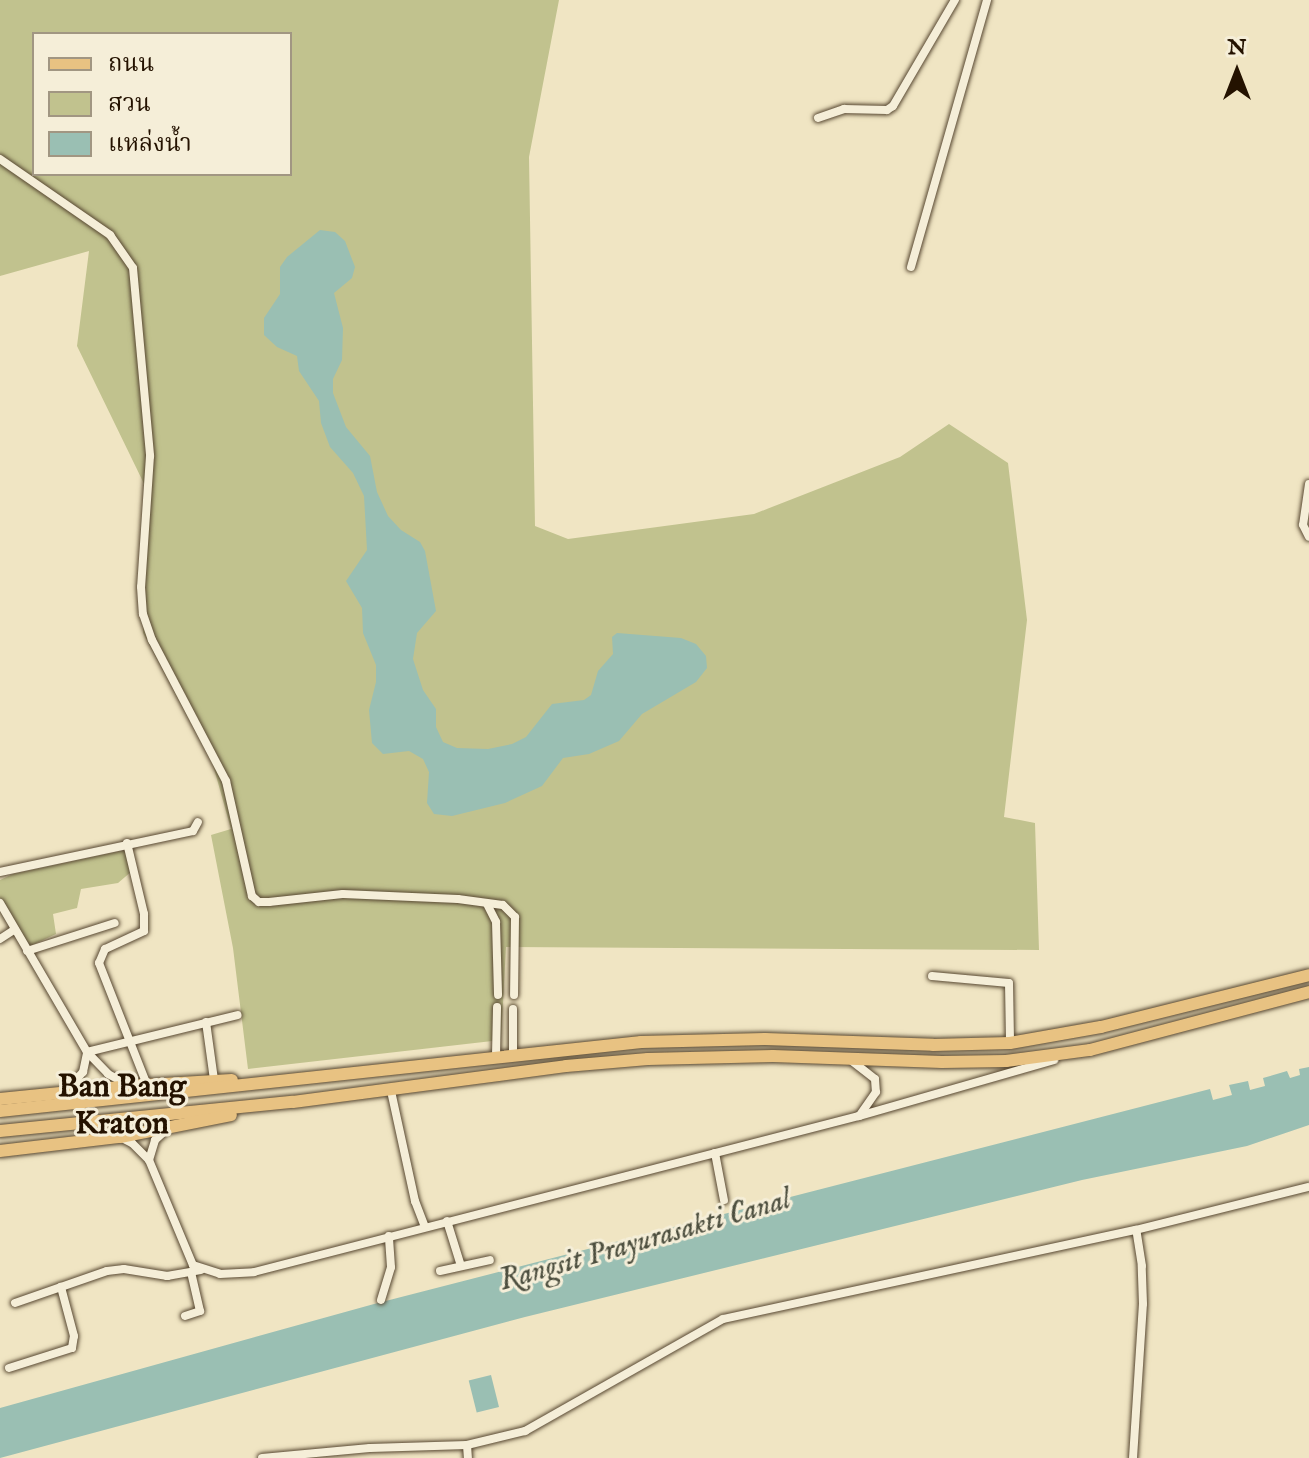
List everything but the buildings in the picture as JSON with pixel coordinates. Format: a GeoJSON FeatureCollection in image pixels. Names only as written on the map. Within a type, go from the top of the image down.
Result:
{"type":"FeatureCollection","features":[{"type":"Feature","properties":{"kind":"main road"},"geometry":{"type":"LineString","coordinates":[[0,1111],[513,1054],[691,1039],[933,1045],[1010,1043],[1101,1027],[1309,975]]}},
{"type":"Feature","properties":{"kind":"main road"},"geometry":{"type":"LineString","coordinates":[[0,1131],[293,1102],[634,1060],[773,1056],[976,1062],[1090,1050],[1309,992]]}},
{"type":"Feature","properties":{"kind":"main road"},"geometry":{"type":"LineString","coordinates":[[0,1099],[214,1080],[289,1081]]}},
{"type":"Feature","properties":{"kind":"main road"},"geometry":{"type":"LineString","coordinates":[[0,1151],[120,1137],[293,1102]]}},
{"type":"Feature","properties":{"kind":"street"},"geometry":{"type":"LineString","coordinates":[[818,118],[844,109],[887,110],[893,106],[955,0]]}},
{"type":"Feature","properties":{"kind":"street"},"geometry":{"type":"LineString","coordinates":[[911,267],[987,0]]}},
{"type":"Feature","properties":{"kind":"street"},"geometry":{"type":"LineString","coordinates":[[0,159],[110,235],[133,268],[150,456],[141,587],[143,614],[152,640],[226,781],[252,896],[259,902],[343,894],[458,899],[503,905],[515,917],[514,995]]}},
{"type":"Feature","properties":{"kind":"street"},"geometry":{"type":"LineString","coordinates":[[1309,484],[1303,525],[1309,537]]}},
{"type":"Feature","properties":{"kind":"street"},"geometry":{"type":"LineString","coordinates":[[0,872],[193,831],[198,822]]}},
{"type":"Feature","properties":{"kind":"street"},"geometry":{"type":"LineString","coordinates":[[127,843],[144,914],[144,931],[105,949],[99,963],[147,1085]]}},
{"type":"Feature","properties":{"kind":"street"},"geometry":{"type":"LineString","coordinates":[[0,903],[87,1052],[108,1074],[130,1086]]}},
{"type":"Feature","properties":{"kind":"street"},"geometry":{"type":"LineString","coordinates":[[487,904],[496,922],[498,995]]}},
{"type":"Feature","properties":{"kind":"street"},"geometry":{"type":"LineString","coordinates":[[27,951],[115,923]]}},
{"type":"Feature","properties":{"kind":"street"},"geometry":{"type":"LineString","coordinates":[[0,939],[14,930]]}},
{"type":"Feature","properties":{"kind":"street"},"geometry":{"type":"LineString","coordinates":[[932,976],[1009,983],[1010,1043]]}},
{"type":"Feature","properties":{"kind":"street"},"geometry":{"type":"LineString","coordinates":[[496,1056],[497,1007]]}},
{"type":"Feature","properties":{"kind":"street"},"geometry":{"type":"LineString","coordinates":[[513,1009],[513,1054]]}},
{"type":"Feature","properties":{"kind":"street"},"geometry":{"type":"LineString","coordinates":[[87,1052],[129,1039],[238,1015]]}},
{"type":"Feature","properties":{"kind":"street"},"geometry":{"type":"LineString","coordinates":[[206,1022],[214,1080]]}},
{"type":"Feature","properties":{"kind":"street"},"geometry":{"type":"LineString","coordinates":[[15,1303],[107,1271],[124,1269],[167,1276],[196,1270],[220,1274],[254,1272],[859,1116],[1090,1050]]}},
{"type":"Feature","properties":{"kind":"street"},"geometry":{"type":"LineString","coordinates":[[64,1092],[83,1072],[87,1052]]}},
{"type":"Feature","properties":{"kind":"street"},"geometry":{"type":"LineString","coordinates":[[848,1059],[869,1071],[875,1079],[876,1092],[859,1116]]}},
{"type":"Feature","properties":{"kind":"street"},"geometry":{"type":"LineString","coordinates":[[391,1091],[415,1201],[425,1227]]}},
{"type":"Feature","properties":{"kind":"street"},"geometry":{"type":"LineString","coordinates":[[149,1160],[155,1140],[164,1131],[180,1126]]}},
{"type":"Feature","properties":{"kind":"street"},"geometry":{"type":"LineString","coordinates":[[120,1137],[140,1149],[149,1160],[186,1255],[196,1270],[200,1311],[185,1316]]}},
{"type":"Feature","properties":{"kind":"street"},"geometry":{"type":"LineString","coordinates":[[715,1153],[724,1200]]}},
{"type":"Feature","properties":{"kind":"street"},"geometry":{"type":"LineString","coordinates":[[262,1458],[467,1445],[525,1431],[723,1319],[1136,1230],[1309,1187]]}},
{"type":"Feature","properties":{"kind":"street"},"geometry":{"type":"LineString","coordinates":[[447,1221],[461,1266]]}},
{"type":"Feature","properties":{"kind":"street"},"geometry":{"type":"LineString","coordinates":[[1133,1458],[1143,1304],[1142,1266],[1136,1230]]}},
{"type":"Feature","properties":{"kind":"street"},"geometry":{"type":"LineString","coordinates":[[381,1300],[391,1267],[389,1236]]}},
{"type":"Feature","properties":{"kind":"street"},"geometry":{"type":"LineString","coordinates":[[440,1271],[490,1260]]}},
{"type":"Feature","properties":{"kind":"street"},"geometry":{"type":"LineString","coordinates":[[9,1368],[72,1348],[74,1336],[61,1287]]}},
{"type":"Feature","properties":{"kind":"street"},"geometry":{"type":"LineString","coordinates":[[467,1445],[468,1458]]}},
{"type":"Feature","properties":{"kind":"green space"},"geometry":{"type":"Polygon","coordinates":[[[0,0],[559,0],[529,157],[535,526],[568,539],[754,514],[900,457],[949,424],[1008,463],[1027,620],[1004,817],[1035,823],[1039,950],[506,947],[501,1040],[248,1069],[233,948],[211,835],[231,829],[213,765],[143,633],[142,554],[149,494],[77,346],[89,251],[0,276],[0,0]]]}},
{"type":"Feature","properties":{"kind":"green space"},"geometry":{"type":"Polygon","coordinates":[[[125,850],[132,871],[118,883],[81,889],[77,908],[53,914],[56,934],[28,947],[13,928],[0,898],[0,880],[13,874],[125,850]]]}},
{"type":"Feature","properties":{"kind":"water"},"geometry":{"type":"Polygon","coordinates":[[[320,230],[335,232],[345,241],[355,267],[352,278],[334,293],[343,328],[342,360],[333,379],[333,393],[346,427],[370,456],[377,492],[388,516],[401,530],[420,542],[425,551],[436,611],[417,633],[413,659],[423,690],[436,709],[436,727],[443,742],[457,748],[488,749],[512,744],[526,737],[552,704],[584,700],[591,695],[598,671],[613,654],[612,637],[617,633],[681,638],[696,644],[706,656],[707,668],[696,682],[642,714],[619,741],[589,754],[563,758],[542,786],[505,803],[452,816],[434,814],[427,803],[429,772],[423,759],[409,751],[383,754],[372,743],[369,710],[376,682],[376,665],[363,633],[362,608],[346,581],[367,550],[364,496],[353,473],[330,447],[321,423],[319,401],[299,371],[297,356],[277,347],[264,335],[264,318],[280,294],[280,267],[287,257],[320,230]]]}},
{"type":"Feature","properties":{"kind":"water","name":"Rangsit Prayurasakti Canal"},"geometry":{"type":"Polygon","coordinates":[[[1309,1067],[1309,1125],[1247,1146],[1082,1180],[525,1317],[0,1458],[0,1408],[374,1304],[1210,1089],[1213,1100],[1232,1095],[1229,1085],[1248,1081],[1250,1090],[1265,1086],[1263,1078],[1287,1071],[1290,1078],[1300,1075],[1299,1069],[1309,1067]]]}},
{"type":"Feature","properties":{"kind":"water"},"geometry":{"type":"Polygon","coordinates":[[[491,1375],[499,1407],[477,1413],[469,1381],[491,1375]]]}},
{"type":"Feature","properties":{"kind":"district","name":"Ban Bang Kraton"},"geometry":{"type":"Point","coordinates":[122,1108]}}]}
